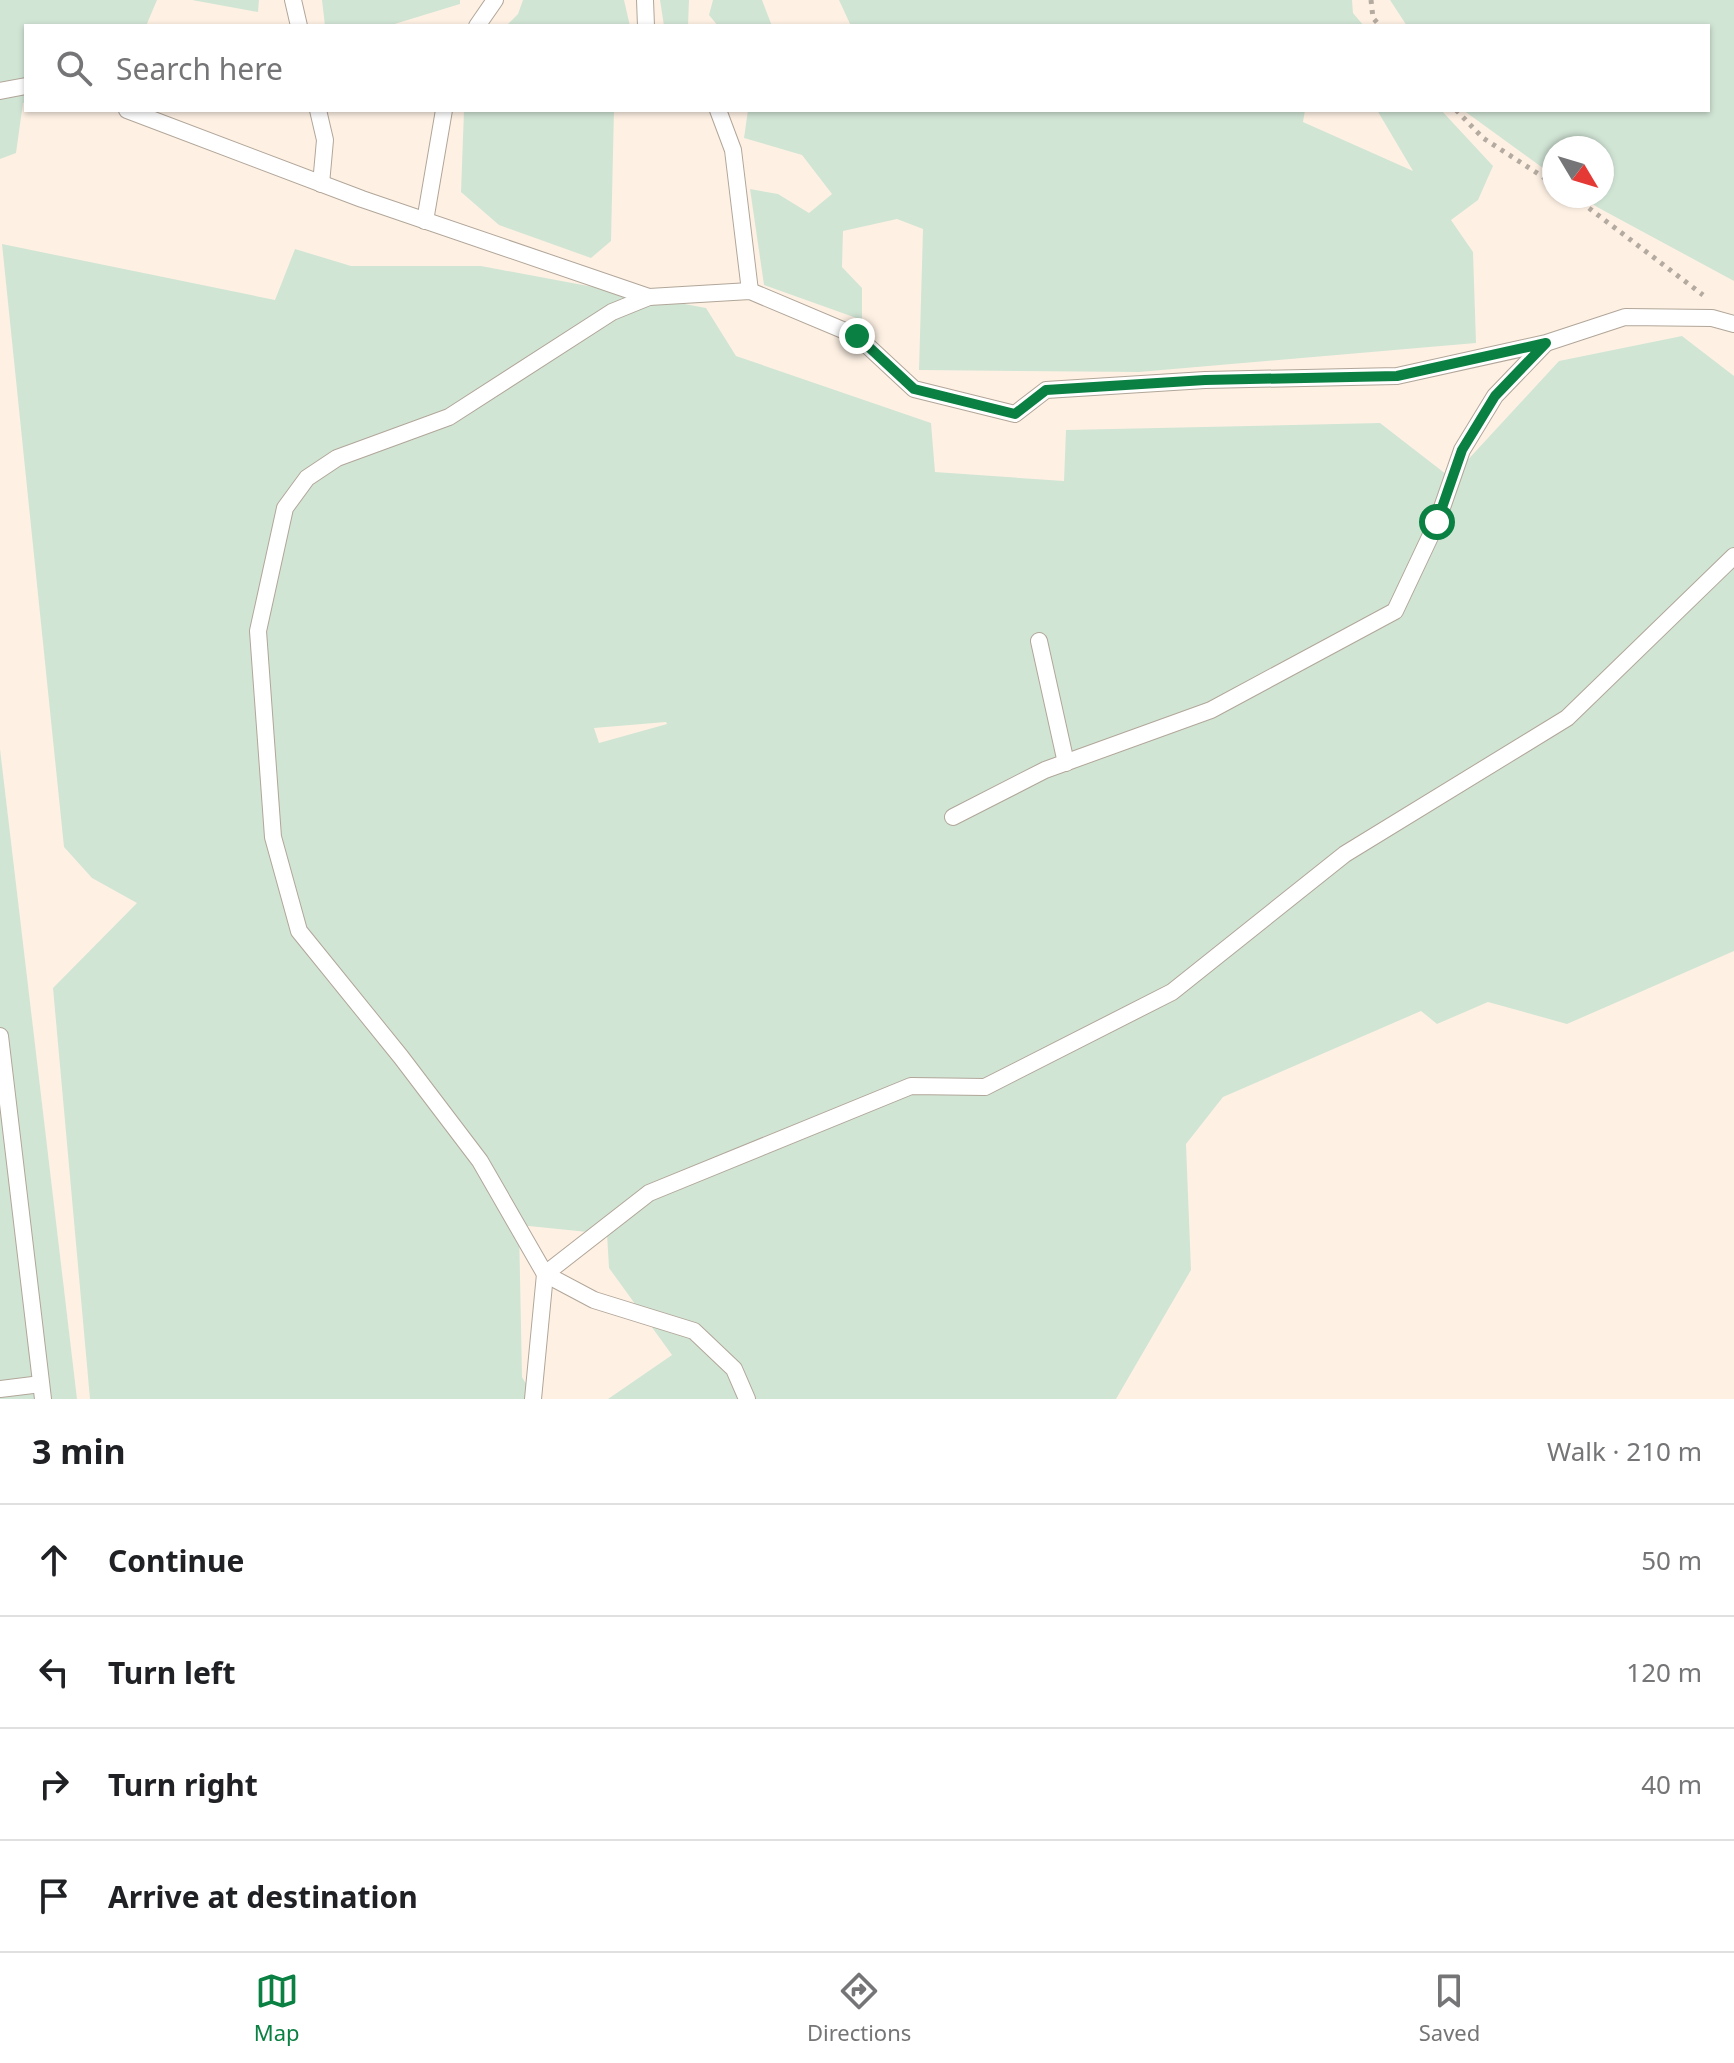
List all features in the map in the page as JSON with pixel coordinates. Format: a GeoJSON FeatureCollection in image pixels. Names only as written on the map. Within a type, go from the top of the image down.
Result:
{"type":"FeatureCollection","features":[{"type":"Feature","properties":{"kind":"lane"},"geometry":{"type":"LineString","coordinates":[[293,0],[299,24]]}},
{"type":"Feature","properties":{"kind":"lane"},"geometry":{"type":"LineString","coordinates":[[478,24],[495,0]]}},
{"type":"Feature","properties":{"kind":"lane"},"geometry":{"type":"LineString","coordinates":[[645,0],[646,24]]}},
{"type":"Feature","properties":{"kind":"lane"},"geometry":{"type":"LineString","coordinates":[[0,91],[24,86]]}},
{"type":"Feature","properties":{"kind":"lane"},"geometry":{"type":"LineString","coordinates":[[132,112],[321,184],[649,297]]}},
{"type":"Feature","properties":{"kind":"lane"},"geometry":{"type":"LineString","coordinates":[[318,112],[325,140],[321,184]]}},
{"type":"Feature","properties":{"kind":"lane"},"geometry":{"type":"LineString","coordinates":[[425,221],[444,112]]}},
{"type":"Feature","properties":{"kind":"lane"},"geometry":{"type":"LineString","coordinates":[[719,112],[733,150],[750,291]]}},
{"type":"Feature","properties":{"kind":"lane"},"geometry":{"type":"LineString","coordinates":[[747,1399],[734,1369],[694,1331],[594,1300],[545,1274],[480,1161],[299,931],[273,837],[258,631],[285,508],[307,478],[337,458],[449,417],[612,312],[649,297],[750,291],[857,336],[914,389],[1015,414],[1046,390],[1205,380],[1397,376],[1546,343],[1625,317],[1712,318],[1734,324]]}},
{"type":"Feature","properties":{"kind":"lane"},"geometry":{"type":"LineString","coordinates":[[953,817],[1045,770],[1211,710],[1395,611],[1437,522],[1462,450],[1495,396],[1546,343]]}},
{"type":"Feature","properties":{"kind":"lane"},"geometry":{"type":"LineString","coordinates":[[533,1399],[545,1274],[649,1193],[911,1086],[985,1087],[1172,992],[1345,854],[1567,718],[1734,556]]}},
{"type":"Feature","properties":{"kind":"lane"},"geometry":{"type":"LineString","coordinates":[[1039,641],[1066,763]]}},
{"type":"Feature","properties":{"kind":"lane"},"geometry":{"type":"LineString","coordinates":[[0,1036],[42,1392],[0,1389]]}},
{"type":"Feature","properties":{"kind":"path"},"geometry":{"type":"LineString","coordinates":[[1371,0],[1373,18],[1378,24]]}},
{"type":"Feature","properties":{"kind":"path"},"geometry":{"type":"LineString","coordinates":[[1458,112],[1483,138],[1542,176]]}},
{"type":"Feature","properties":{"kind":"path"},"geometry":{"type":"LineString","coordinates":[[1589,208],[1703,293],[1712,318]]}},
{"type":"Feature","properties":{"kind":"green space"},"geometry":{"type":"Polygon","coordinates":[[[0,0],[157,0],[147,24],[24,24],[24,103],[16,153],[0,159],[0,0]]]}},
{"type":"Feature","properties":{"kind":"green space"},"geometry":{"type":"Polygon","coordinates":[[[192,0],[259,0],[258,12],[192,0]]]}},
{"type":"Feature","properties":{"kind":"green space"},"geometry":{"type":"Polygon","coordinates":[[[322,0],[460,0],[460,4],[395,24],[325,24],[322,0]]]}},
{"type":"Feature","properties":{"kind":"green space"},"geometry":{"type":"Polygon","coordinates":[[[523,0],[624,0],[630,24],[508,24],[518,14],[523,0]]]}},
{"type":"Feature","properties":{"kind":"green space"},"geometry":{"type":"Polygon","coordinates":[[[660,0],[689,0],[688,24],[664,24],[660,0]]]}},
{"type":"Feature","properties":{"kind":"green space"},"geometry":{"type":"Polygon","coordinates":[[[713,0],[762,0],[771,24],[716,24],[709,15],[713,0]]]}},
{"type":"Feature","properties":{"kind":"green space"},"geometry":{"type":"Polygon","coordinates":[[[839,0],[1352,0],[1353,13],[1362,24],[850,24],[839,0]]]}},
{"type":"Feature","properties":{"kind":"green space"},"geometry":{"type":"Polygon","coordinates":[[[1390,0],[1734,0],[1734,281],[1599,208],[1614,208],[1614,136],[1542,136],[1542,167],[1466,112],[1710,112],[1710,24],[1406,24],[1390,0]]]}},
{"type":"Feature","properties":{"kind":"green space"},"geometry":{"type":"Polygon","coordinates":[[[464,112],[614,112],[611,241],[591,258],[499,225],[461,192],[464,112]]]}},
{"type":"Feature","properties":{"kind":"green space"},"geometry":{"type":"Polygon","coordinates":[[[748,112],[1305,112],[1303,122],[1413,171],[1378,112],[1443,112],[1493,166],[1478,200],[1451,220],[1473,252],[1476,343],[1139,372],[919,370],[923,229],[897,219],[843,231],[842,267],[862,288],[862,320],[764,285],[750,189],[778,194],[809,213],[832,194],[802,155],[744,138],[748,112]]]}},
{"type":"Feature","properties":{"kind":"green space"},"geometry":{"type":"Polygon","coordinates":[[[2,244],[275,300],[295,249],[351,266],[481,266],[706,308],[736,356],[931,423],[935,472],[1064,481],[1066,430],[1380,423],[1451,478],[1559,361],[1682,336],[1734,376],[1734,951],[1567,1024],[1488,1002],[1437,1024],[1421,1011],[1223,1097],[1186,1144],[1191,1270],[1116,1399],[608,1399],[672,1355],[609,1268],[607,1234],[519,1225],[522,1377],[535,1399],[90,1399],[53,988],[137,903],[92,878],[64,847],[2,244]],[[666,722],[594,728],[599,743],[666,722]]]}},
{"type":"Feature","properties":{"kind":"green space"},"geometry":{"type":"Polygon","coordinates":[[[0,749],[77,1399],[0,1399],[0,749]]]}},
{"type":"Feature","properties":{"kind":"route"},"geometry":{"type":"LineString","coordinates":[[857,336],[914,389],[1015,414],[1046,390],[1205,380],[1397,376],[1546,343],[1495,396],[1462,450],[1437,522]]}}]}
